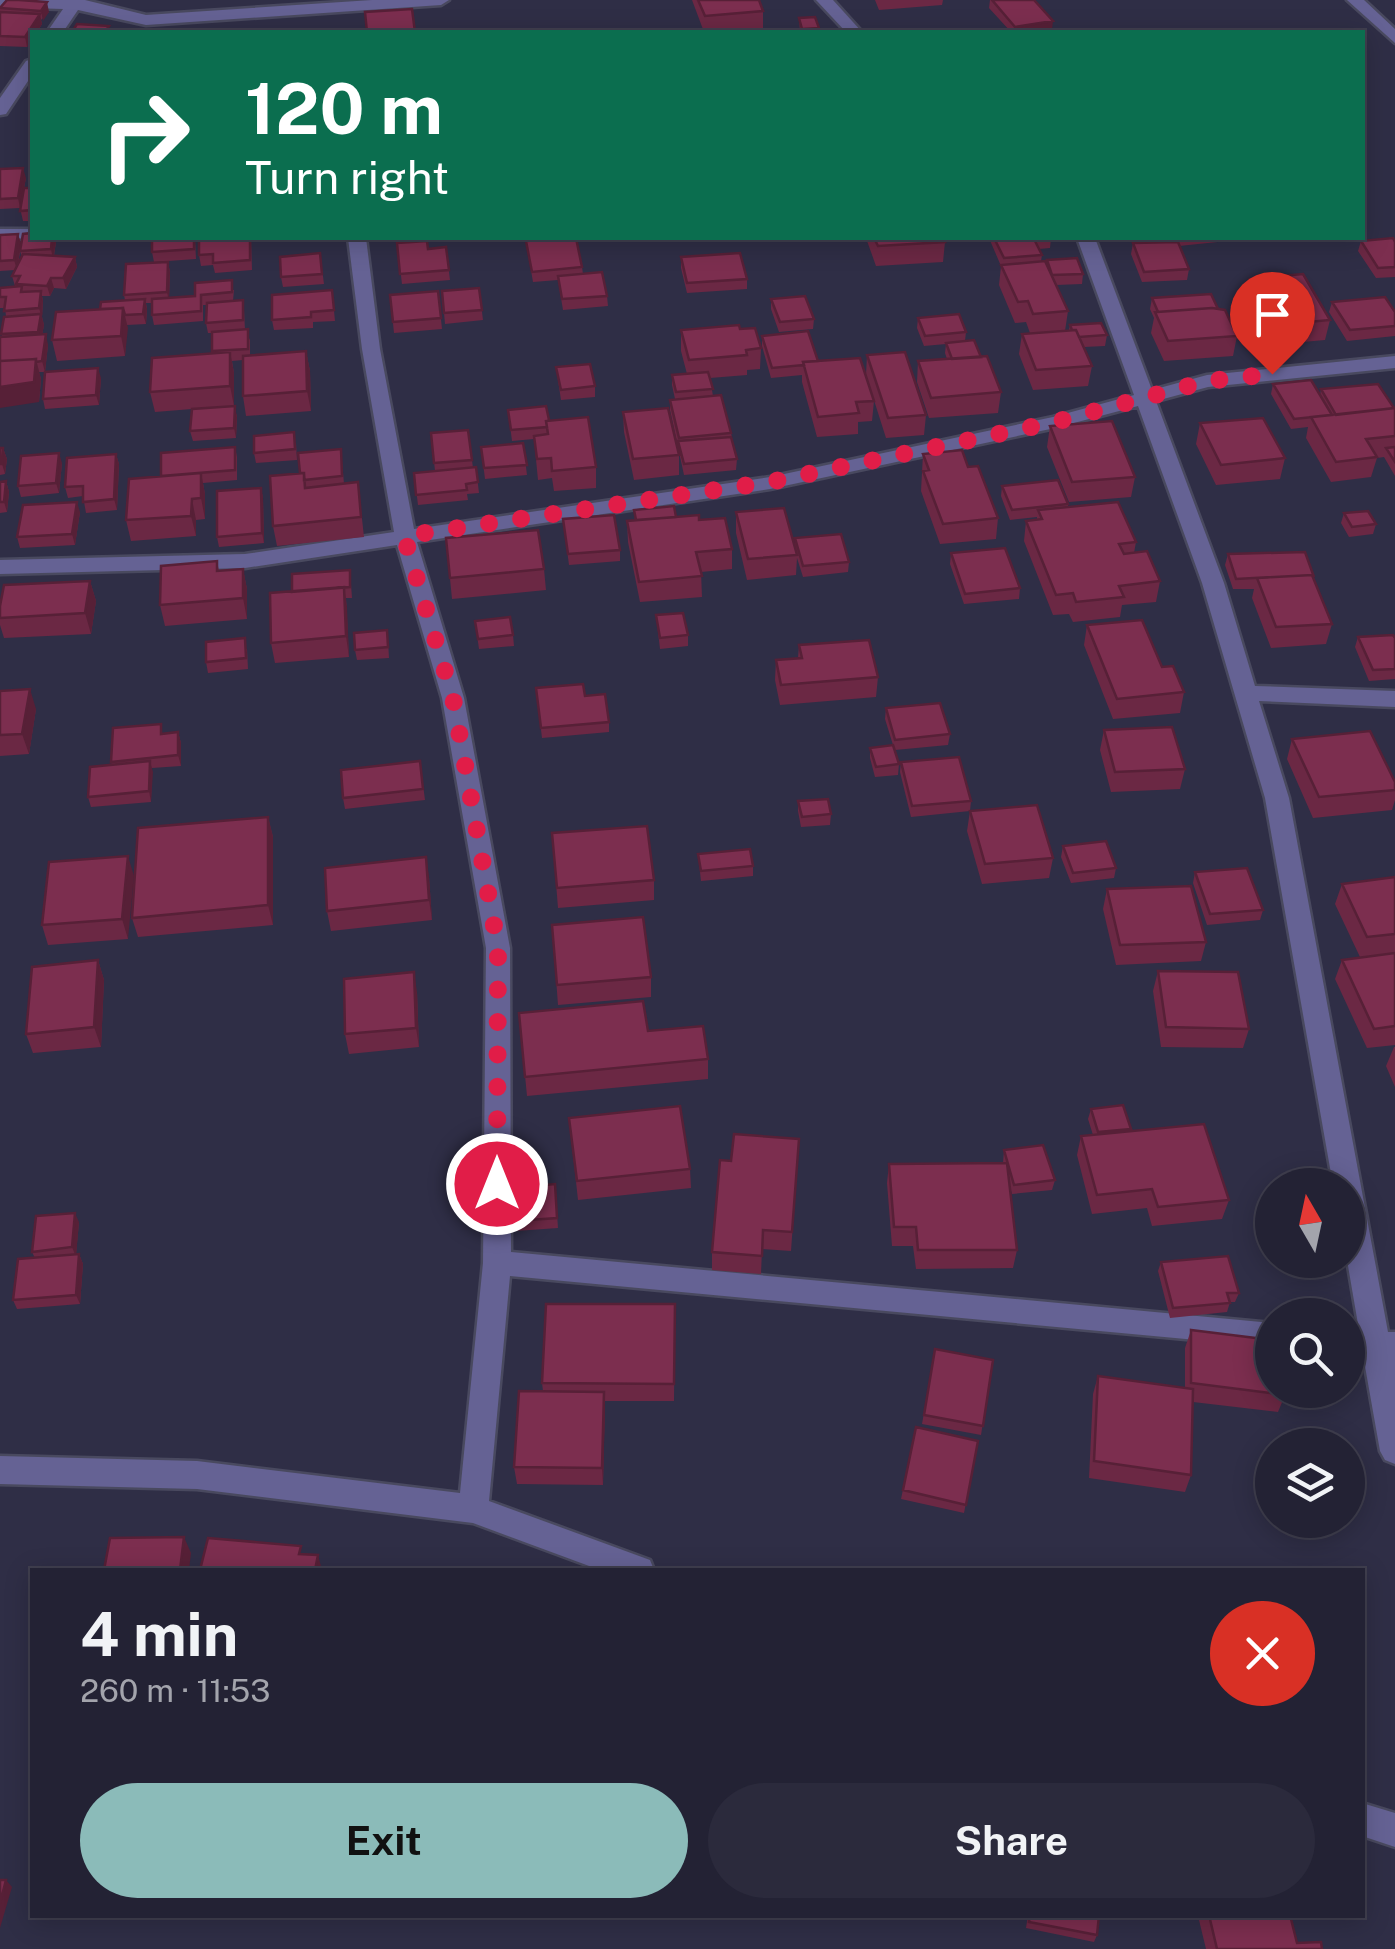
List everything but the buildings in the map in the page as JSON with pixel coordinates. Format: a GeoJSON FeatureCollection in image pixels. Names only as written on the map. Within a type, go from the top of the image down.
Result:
{"type":"FeatureCollection","features":[{"type":"Feature","properties":{"kind":"street"},"geometry":{"type":"LineString","coordinates":[[0,2],[76,3],[146,20],[337,14],[442,0]]}},
{"type":"Feature","properties":{"kind":"street"},"geometry":{"type":"LineString","coordinates":[[824,0],[852,30]]}},
{"type":"Feature","properties":{"kind":"street"},"geometry":{"type":"LineString","coordinates":[[1355,0],[1395,38]]}},
{"type":"Feature","properties":{"kind":"street"},"geometry":{"type":"LineString","coordinates":[[56,30],[76,3]]}},
{"type":"Feature","properties":{"kind":"street"},"geometry":{"type":"LineString","coordinates":[[0,110],[30,67]]}},
{"type":"Feature","properties":{"kind":"street"},"geometry":{"type":"LineString","coordinates":[[0,234],[30,234]]}},
{"type":"Feature","properties":{"kind":"street"},"geometry":{"type":"LineString","coordinates":[[357,240],[371,349],[404,536],[453,698],[498,948],[497,1263],[474,1510]]}},
{"type":"Feature","properties":{"kind":"street"},"geometry":{"type":"LineString","coordinates":[[1087,240],[1212,583],[1277,798],[1395,1452]]}},
{"type":"Feature","properties":{"kind":"street"},"geometry":{"type":"LineString","coordinates":[[0,567],[244,561],[770,482],[1055,422],[1207,381],[1395,362]]}},
{"type":"Feature","properties":{"kind":"street"},"geometry":{"type":"LineString","coordinates":[[1246,693],[1395,699]]}},
{"type":"Feature","properties":{"kind":"street"},"geometry":{"type":"LineString","coordinates":[[497,1263],[1255,1333]]}},
{"type":"Feature","properties":{"kind":"street"},"geometry":{"type":"LineString","coordinates":[[0,1470],[198,1475],[474,1510],[634,1568]]}},
{"type":"Feature","properties":{"kind":"street"},"geometry":{"type":"LineString","coordinates":[[1365,1820],[1395,1830]]}},
{"type":"Feature","properties":{"kind":"route"},"geometry":{"type":"LineString","coordinates":[[497,1184],[498,948],[453,698],[404,536],[770,482],[1055,422],[1207,381],[1272,374]]}}]}
